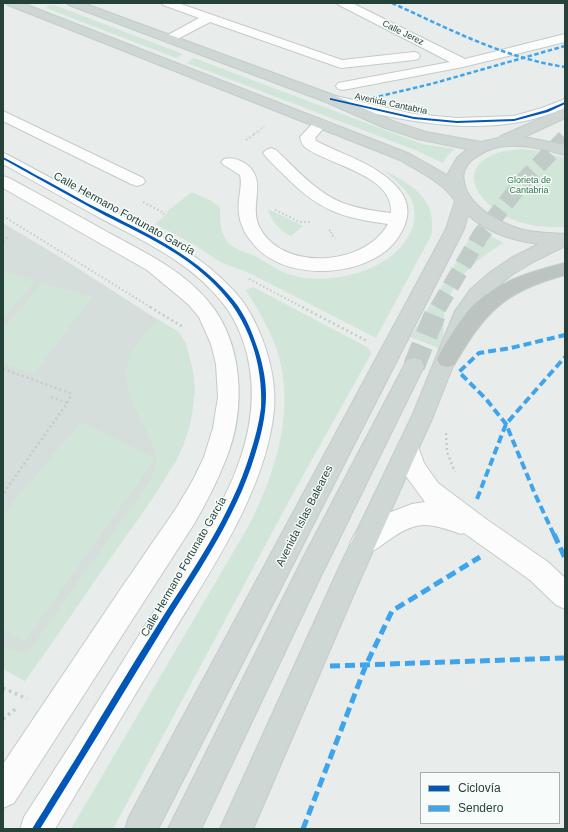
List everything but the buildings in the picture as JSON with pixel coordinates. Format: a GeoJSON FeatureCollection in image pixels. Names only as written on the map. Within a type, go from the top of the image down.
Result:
{"type":"FeatureCollection","features":[{"type":"Feature","properties":{"kind":"highway"},"geometry":{"type":"LineString","coordinates":[[447,359],[465,330],[484,306],[512,287],[530,278],[565,269]]}},
{"type":"Feature","properties":{"kind":"main road"},"geometry":{"type":"LineString","coordinates":[[12,3],[405,157],[440,177],[461,196],[476,214],[494,225],[516,234],[540,239],[564,240]]}},
{"type":"Feature","properties":{"kind":"main road","name":"Avenida Cantabria"},"geometry":{"type":"LineString","coordinates":[[73,3],[331,99],[397,127],[423,136],[488,145]]}},
{"type":"Feature","properties":{"kind":"main road"},"geometry":{"type":"LineString","coordinates":[[461,196],[455,178],[459,165],[468,154],[527,131],[565,112]]}},
{"type":"Feature","properties":{"kind":"main road"},"geometry":{"type":"LineString","coordinates":[[488,145],[520,141],[548,145],[565,150]]}},
{"type":"Feature","properties":{"kind":"main road","name":"Avenida Islas Baleares"},"geometry":{"type":"LineString","coordinates":[[141,829],[456,229],[461,196]]}},
{"type":"Feature","properties":{"kind":"main road"},"geometry":{"type":"LineString","coordinates":[[236,829],[363,544],[408,448],[447,359],[461,316],[476,296],[493,279],[515,264],[564,240]]}},
{"type":"Feature","properties":{"kind":"main road"},"geometry":{"type":"LineString","coordinates":[[184,829],[310,571],[414,366]]}},
{"type":"Feature","properties":{"kind":"street"},"geometry":{"type":"LineString","coordinates":[[167,3],[341,64],[414,56]]}},
{"type":"Feature","properties":{"kind":"street","name":"Calle Jerez"},"geometry":{"type":"LineString","coordinates":[[343,3],[462,62]]}},
{"type":"Feature","properties":{"kind":"street"},"geometry":{"type":"LineString","coordinates":[[170,39],[208,18]]}},
{"type":"Feature","properties":{"kind":"street"},"geometry":{"type":"LineString","coordinates":[[343,86],[462,62],[565,38]]}},
{"type":"Feature","properties":{"kind":"street","name":"Avenida Cantabria"},"geometry":{"type":"LineString","coordinates":[[331,99],[414,118],[458,122],[514,120],[547,111],[565,103]]}},
{"type":"Feature","properties":{"kind":"street"},"geometry":{"type":"LineString","coordinates":[[3,115],[137,181]]}},
{"type":"Feature","properties":{"kind":"street"},"geometry":{"type":"LineString","coordinates":[[229,162],[242,169],[248,177],[250,189],[247,202],[248,218],[252,232],[271,250],[291,260],[315,266],[339,263],[363,256],[381,246],[395,231],[399,220],[400,209],[398,201],[385,184],[354,164],[310,144],[307,137],[320,124]]}},
{"type":"Feature","properties":{"kind":"street"},"geometry":{"type":"LineString","coordinates":[[271,153],[307,189],[334,205],[376,217],[399,220]]}},
{"type":"Feature","properties":{"kind":"street","name":"Calle Hermano Fortunato García"},"geometry":{"type":"LineString","coordinates":[[3,158],[159,242],[194,264],[207,275],[228,295],[246,322],[257,352],[263,391],[263,409],[259,430],[246,474],[232,505],[175,604],[36,829]]}},
{"type":"Feature","properties":{"kind":"street"},"geometry":{"type":"LineString","coordinates":[[3,181],[153,265],[175,281],[206,313],[224,354],[229,379],[226,422],[222,441],[203,485],[182,520],[3,792]]}},
{"type":"Feature","properties":{"kind":"street"},"geometry":{"type":"LineString","coordinates":[[408,448],[414,468],[430,492],[477,528],[539,571],[565,596]]}},
{"type":"Feature","properties":{"kind":"street"},"geometry":{"type":"LineString","coordinates":[[363,544],[392,522],[418,514],[432,513],[477,528]]}},
{"type":"Feature","properties":{"kind":"path"},"geometry":{"type":"LineString","coordinates":[[246,140],[258,131]]}},
{"type":"Feature","properties":{"kind":"path"},"geometry":{"type":"LineString","coordinates":[[3,216],[54,246],[188,330]]}},
{"type":"Feature","properties":{"kind":"path"},"geometry":{"type":"LineString","coordinates":[[3,236],[7,238],[3,242]]}},
{"type":"Feature","properties":{"kind":"path"},"geometry":{"type":"LineString","coordinates":[[246,277],[360,337]]}},
{"type":"Feature","properties":{"kind":"path"},"geometry":{"type":"LineString","coordinates":[[3,369],[70,393],[68,403],[3,494]]}},
{"type":"Feature","properties":{"kind":"path"},"geometry":{"type":"LineString","coordinates":[[51,397],[68,403]]}},
{"type":"Feature","properties":{"kind":"path"},"geometry":{"type":"LineString","coordinates":[[446,428],[447,452],[454,471],[459,477]]}},
{"type":"Feature","properties":{"kind":"path"},"geometry":{"type":"LineString","coordinates":[[3,688],[27,699]]}},
{"type":"Feature","properties":{"kind":"path"},"geometry":{"type":"LineString","coordinates":[[3,720],[32,693]]}},
{"type":"Feature","properties":{"kind":"shaded area"},"geometry":{"type":"Polygon","coordinates":[[[3,223],[68,262],[180,334],[186,344],[193,372],[195,390],[190,425],[176,461],[146,507],[25,681],[3,669],[3,223]]]}},
{"type":"Feature","properties":{"kind":"green space"},"geometry":{"type":"Polygon","coordinates":[[[54,5],[183,54],[176,58],[46,8],[54,5]]]}},
{"type":"Feature","properties":{"kind":"green space"},"geometry":{"type":"Polygon","coordinates":[[[194,58],[422,144],[455,149],[448,155],[443,163],[415,150],[187,63],[194,58]]]}},
{"type":"Feature","properties":{"kind":"green space","name":"Glorieta de Cantabria"},"geometry":{"type":"Polygon","coordinates":[[[522,149],[540,151],[565,158],[565,227],[539,226],[514,220],[494,208],[478,191],[474,181],[475,172],[480,163],[496,153],[507,150],[522,149]]]}},
{"type":"Feature","properties":{"kind":"green space"},"geometry":{"type":"Polygon","coordinates":[[[382,169],[403,181],[420,194],[430,211],[432,223],[431,236],[376,338],[249,273],[220,262],[193,244],[155,224],[168,213],[166,212],[192,192],[210,200],[220,207],[223,233],[228,242],[235,248],[257,257],[280,270],[299,277],[320,279],[349,275],[377,265],[389,257],[400,248],[413,228],[415,212],[410,197],[401,185],[382,169]]]}},
{"type":"Feature","properties":{"kind":"green space"},"geometry":{"type":"Polygon","coordinates":[[[268,209],[303,226],[291,236],[276,225],[268,209]]]}},
{"type":"Feature","properties":{"kind":"green space"},"geometry":{"type":"Polygon","coordinates":[[[475,228],[504,243],[483,256],[457,282],[451,293],[444,317],[443,350],[410,337],[446,280],[475,228]]]}},
{"type":"Feature","properties":{"kind":"green space"},"geometry":{"type":"Polygon","coordinates":[[[3,272],[35,281],[3,318],[3,272]]]}},
{"type":"Feature","properties":{"kind":"green space"},"geometry":{"type":"Polygon","coordinates":[[[42,283],[92,297],[34,374],[3,363],[3,329],[42,283]]]}},
{"type":"Feature","properties":{"kind":"green space"},"geometry":{"type":"Polygon","coordinates":[[[253,287],[367,347],[371,354],[295,490],[113,829],[71,829],[249,525],[259,505],[275,462],[284,417],[282,372],[274,342],[246,290],[253,287]]]}},
{"type":"Feature","properties":{"kind":"green space"},"geometry":{"type":"Polygon","coordinates":[[[158,319],[180,334],[184,340],[191,363],[194,390],[192,416],[184,441],[172,466],[143,513],[25,681],[3,669],[3,646],[26,655],[144,490],[154,472],[156,460],[155,452],[132,402],[127,381],[127,370],[129,359],[134,348],[158,319]]]}},
{"type":"Feature","properties":{"kind":"green space"},"geometry":{"type":"Polygon","coordinates":[[[81,422],[155,459],[24,642],[3,628],[3,515],[81,422]]]}},
{"type":"Feature","properties":{"kind":"tunnel"},"geometry":{"type":"LineString","coordinates":[[438,308],[480,236],[524,180],[565,138]]}},
{"type":"Feature","properties":{"kind":"tunnel"},"geometry":{"type":"LineString","coordinates":[[414,366],[438,307]]}},
{"type":"Feature","properties":{"kind":"marked path"},"geometry":{"type":"LineString","coordinates":[[392,3],[479,43],[552,65],[565,67]]}},
{"type":"Feature","properties":{"kind":"marked path"},"geometry":{"type":"LineString","coordinates":[[372,98],[431,84],[565,46]]}},
{"type":"Feature","properties":{"kind":"marked path"},"geometry":{"type":"LineString","coordinates":[[565,335],[511,348],[479,353],[459,372],[486,399],[506,424],[535,494],[565,558]]}},
{"type":"Feature","properties":{"kind":"marked path"},"geometry":{"type":"LineString","coordinates":[[477,499],[506,424],[565,357]]}},
{"type":"Feature","properties":{"kind":"marked path"},"geometry":{"type":"LineString","coordinates":[[303,829],[366,665],[392,611],[480,557]]}},
{"type":"Feature","properties":{"kind":"marked path"},"geometry":{"type":"LineString","coordinates":[[330,666],[565,658]]}},
{"type":"Feature","properties":{"kind":"cycle path"},"geometry":{"type":"LineString","coordinates":[[331,99],[414,118],[457,122],[514,120],[547,111],[565,103]]}},
{"type":"Feature","properties":{"kind":"cycle path"},"geometry":{"type":"LineString","coordinates":[[3,158],[172,249],[202,270],[228,296],[237,307],[244,320],[251,335],[260,365],[264,396],[258,439],[248,468],[222,526],[190,581],[36,829]]}}]}
